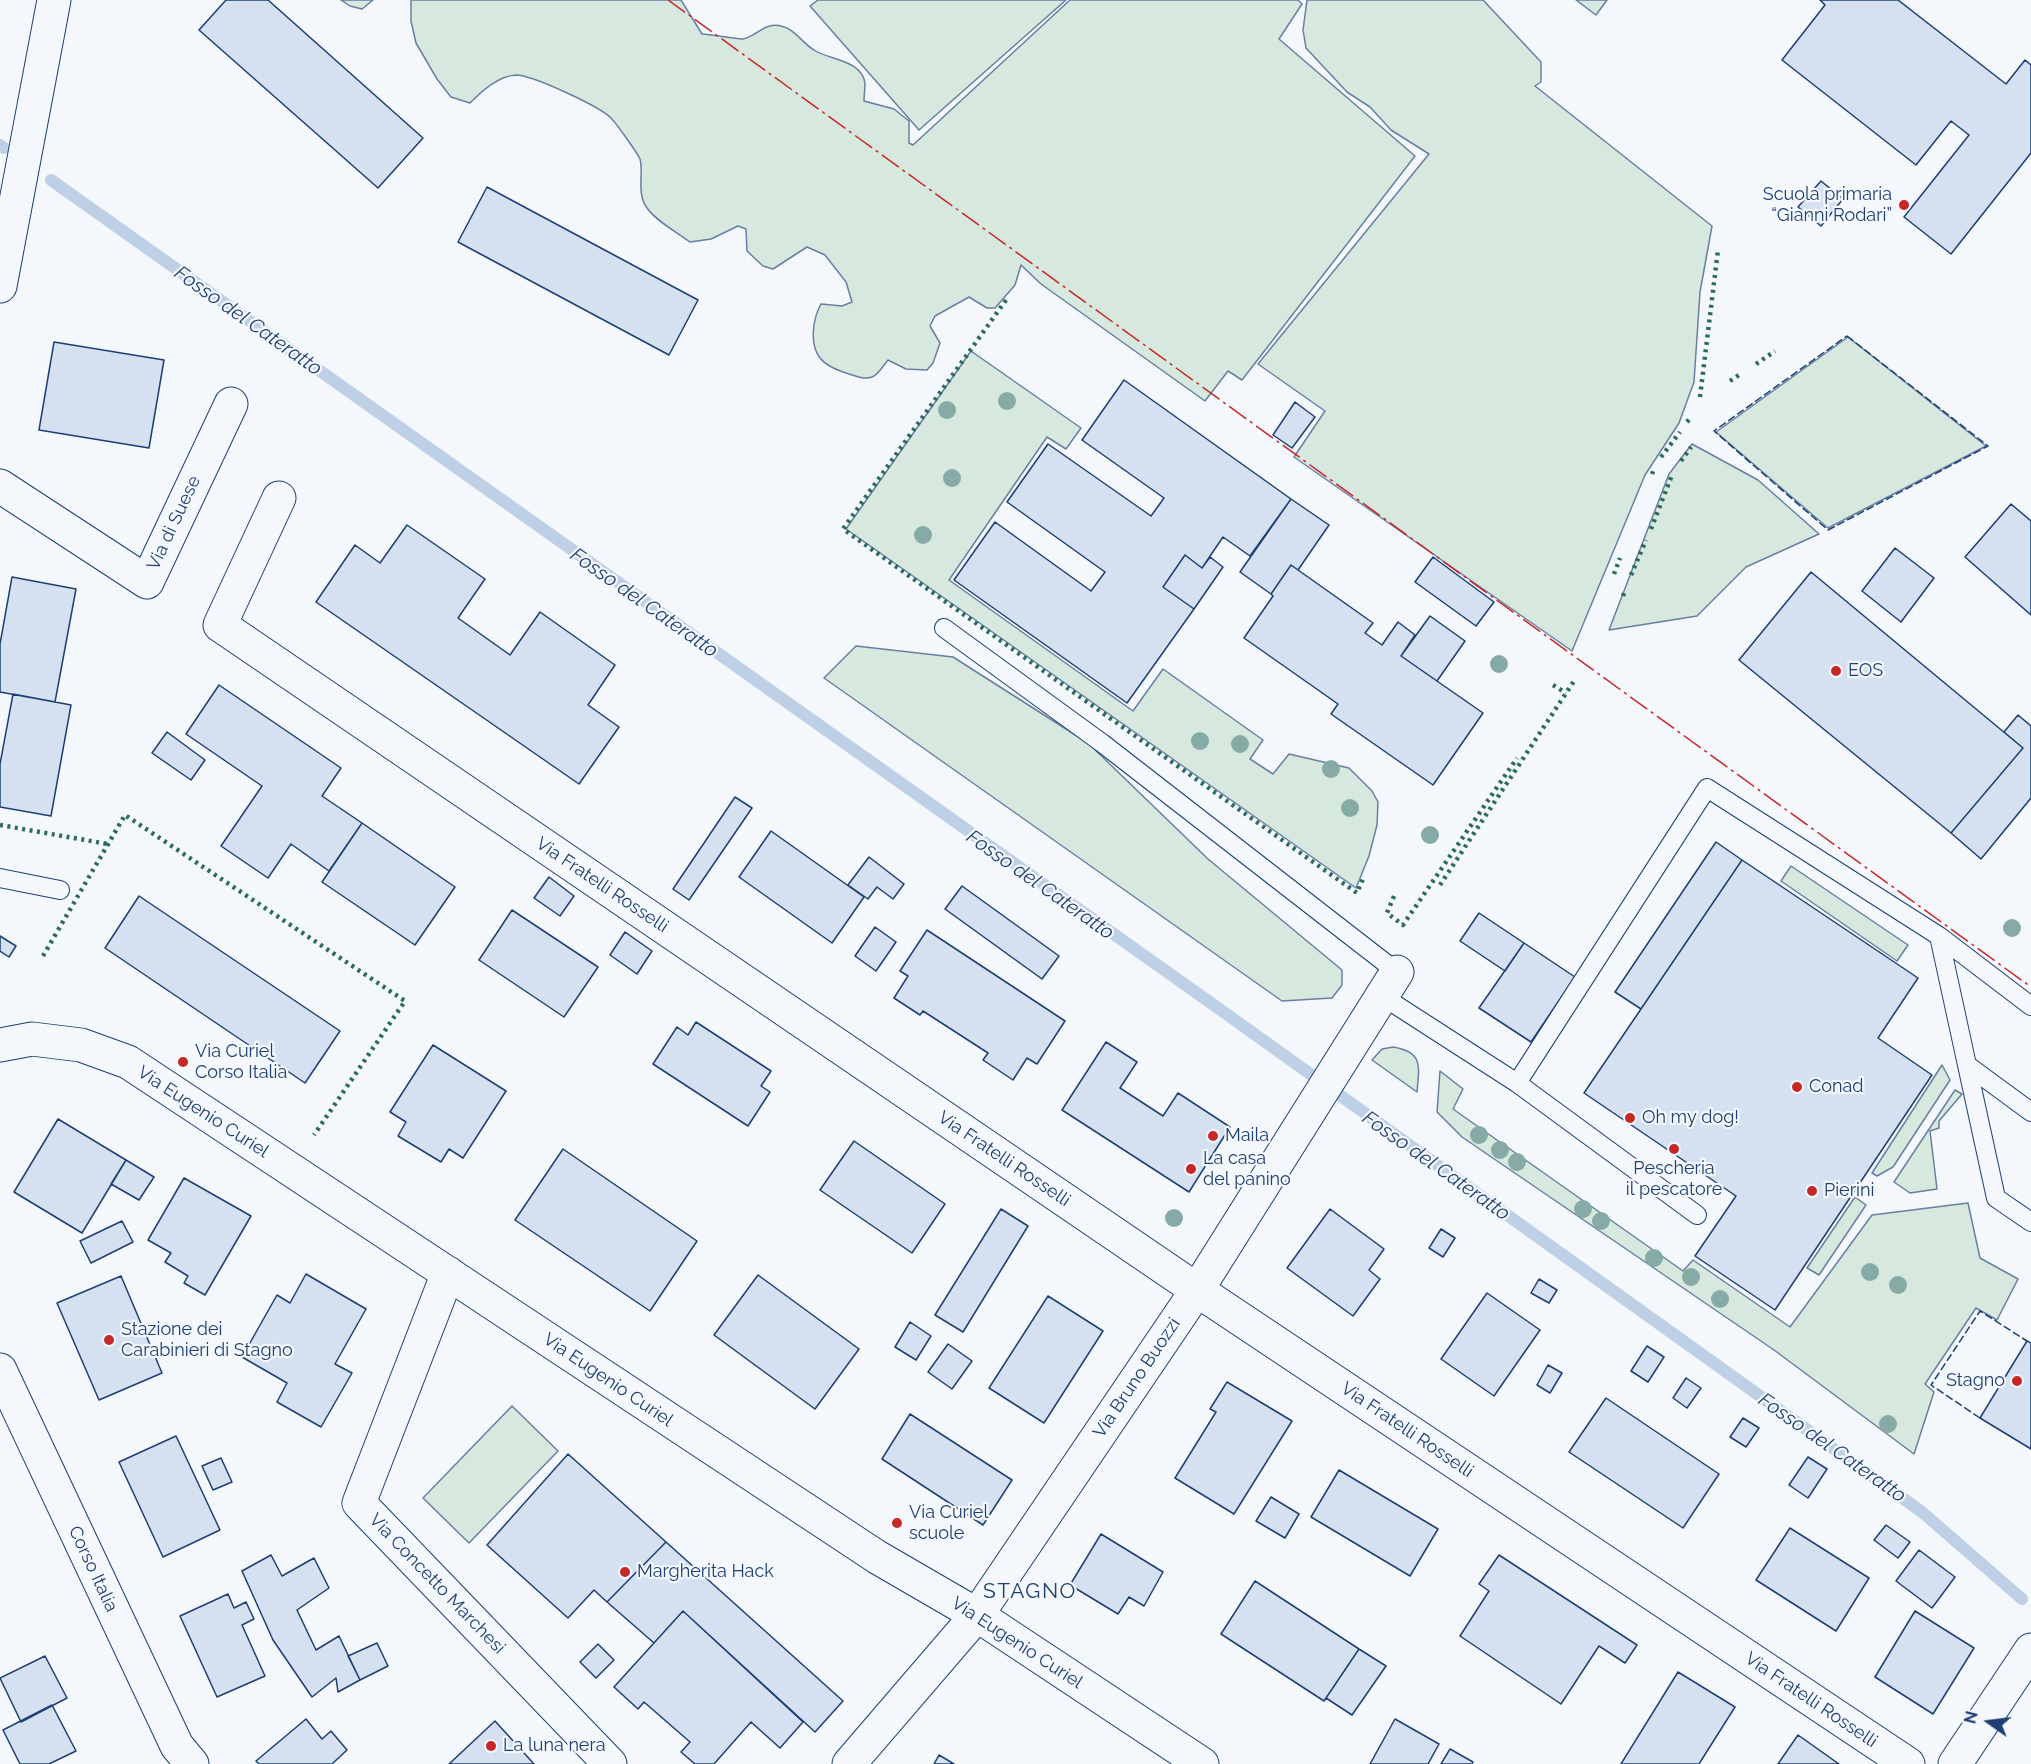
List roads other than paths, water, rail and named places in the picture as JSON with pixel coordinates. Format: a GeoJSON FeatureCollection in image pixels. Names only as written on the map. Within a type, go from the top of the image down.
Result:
{"type":"FeatureCollection","features":[{"type":"Feature","properties":{"kind":"street"},"geometry":{"type":"LineString","coordinates":[[0,286],[54,0]]}},
{"type":"Feature","properties":{"kind":"street","name":"Via di Suese"},"geometry":{"type":"LineString","coordinates":[[0,486],[147,582],[231,404]]}},
{"type":"Feature","properties":{"kind":"street","name":"Via Fratelli Rosselli"},"geometry":{"type":"LineString","coordinates":[[279,498],[220,625],[1197,1290],[1908,1764]]}},
{"type":"Feature","properties":{"kind":"street","name":"Via Bruno Buozzi"},"geometry":{"type":"LineString","coordinates":[[849,1764],[977,1616],[1197,1290],[1389,984]]}},
{"type":"Feature","properties":{"kind":"street","name":"Via Eugenio Curiel"},"geometry":{"type":"LineString","coordinates":[[0,1045],[32,1039],[81,1045],[128,1062],[877,1557],[977,1616],[1203,1764]]}},
{"type":"Feature","properties":{"kind":"street","name":"Via Concetto Marchesi"},"geometry":{"type":"LineString","coordinates":[[448,1274],[359,1503],[610,1764]]}},
{"type":"Feature","properties":{"kind":"street","name":"Corso Italia"},"geometry":{"type":"LineString","coordinates":[[0,1370],[177,1746],[192,1764]]}},
{"type":"Feature","properties":{"kind":"street"},"geometry":{"type":"LineString","coordinates":[[1955,1764],[2031,1650]]}},
{"type":"Feature","properties":{"kind":"lane"},"geometry":{"type":"LineString","coordinates":[[944,628],[1102,743],[1389,984],[1517,1083],[1697,1215]]}},
{"type":"Feature","properties":{"kind":"lane"},"geometry":{"type":"LineString","coordinates":[[1517,1083],[1707,788],[1939,936],[2031,1006]]}},
{"type":"Feature","properties":{"kind":"lane"},"geometry":{"type":"LineString","coordinates":[[0,878],[60,890]]}},
{"type":"Feature","properties":{"kind":"lane"},"geometry":{"type":"LineString","coordinates":[[1939,936],[1996,1198],[2031,1222]]}},
{"type":"Feature","properties":{"kind":"lane"},"geometry":{"type":"LineString","coordinates":[[1967,1065],[2031,1112]]}},
{"type":"Feature","properties":{"kind":"waterway","name":"Fosso del Cateratto"},"geometry":{"type":"LineString","coordinates":[[0,145],[4,148]]}},
{"type":"Feature","properties":{"kind":"waterway","name":"Fosso del Cateratto"},"geometry":{"type":"LineString","coordinates":[[51,180],[1225,1013],[1922,1512],[2022,1599]]}},
{"type":"Feature","properties":{"kind":"place","name":"Scuola primaria “Gianni Rodari”"},"geometry":{"type":"Point","coordinates":[1904,205]}},
{"type":"Feature","properties":{"kind":"place","name":"EOS"},"geometry":{"type":"Point","coordinates":[1836,671]}},
{"type":"Feature","properties":{"kind":"place","name":"Via Curiel Corso Italia"},"geometry":{"type":"Point","coordinates":[183,1062]}},
{"type":"Feature","properties":{"kind":"place","name":"Conad"},"geometry":{"type":"Point","coordinates":[1797,1087]}},
{"type":"Feature","properties":{"kind":"place","name":"Oh my dog!"},"geometry":{"type":"Point","coordinates":[1630,1118]}},
{"type":"Feature","properties":{"kind":"place","name":"Maila"},"geometry":{"type":"Point","coordinates":[1213,1136]}},
{"type":"Feature","properties":{"kind":"place","name":"Pescheria il pescatore"},"geometry":{"type":"Point","coordinates":[1674,1149]}},
{"type":"Feature","properties":{"kind":"place","name":"La casa del panino"},"geometry":{"type":"Point","coordinates":[1191,1169]}},
{"type":"Feature","properties":{"kind":"place","name":"Pierini"},"geometry":{"type":"Point","coordinates":[1812,1191]}},
{"type":"Feature","properties":{"kind":"place","name":"Stazione dei Carabinieri di Stagno"},"geometry":{"type":"Point","coordinates":[109,1340]}},
{"type":"Feature","properties":{"kind":"place","name":"Stagno"},"geometry":{"type":"Point","coordinates":[2017,1381]}},
{"type":"Feature","properties":{"kind":"place","name":"Via Curiel scuole"},"geometry":{"type":"Point","coordinates":[897,1523]}},
{"type":"Feature","properties":{"kind":"place","name":"Margherita Hack"},"geometry":{"type":"Point","coordinates":[625,1572]}},
{"type":"Feature","properties":{"kind":"place","name":"La luna nera"},"geometry":{"type":"Point","coordinates":[491,1746]}},
{"type":"Feature","properties":{"kind":"district","name":"STAGNO"},"geometry":{"type":"Point","coordinates":[1030,1592]}}]}
